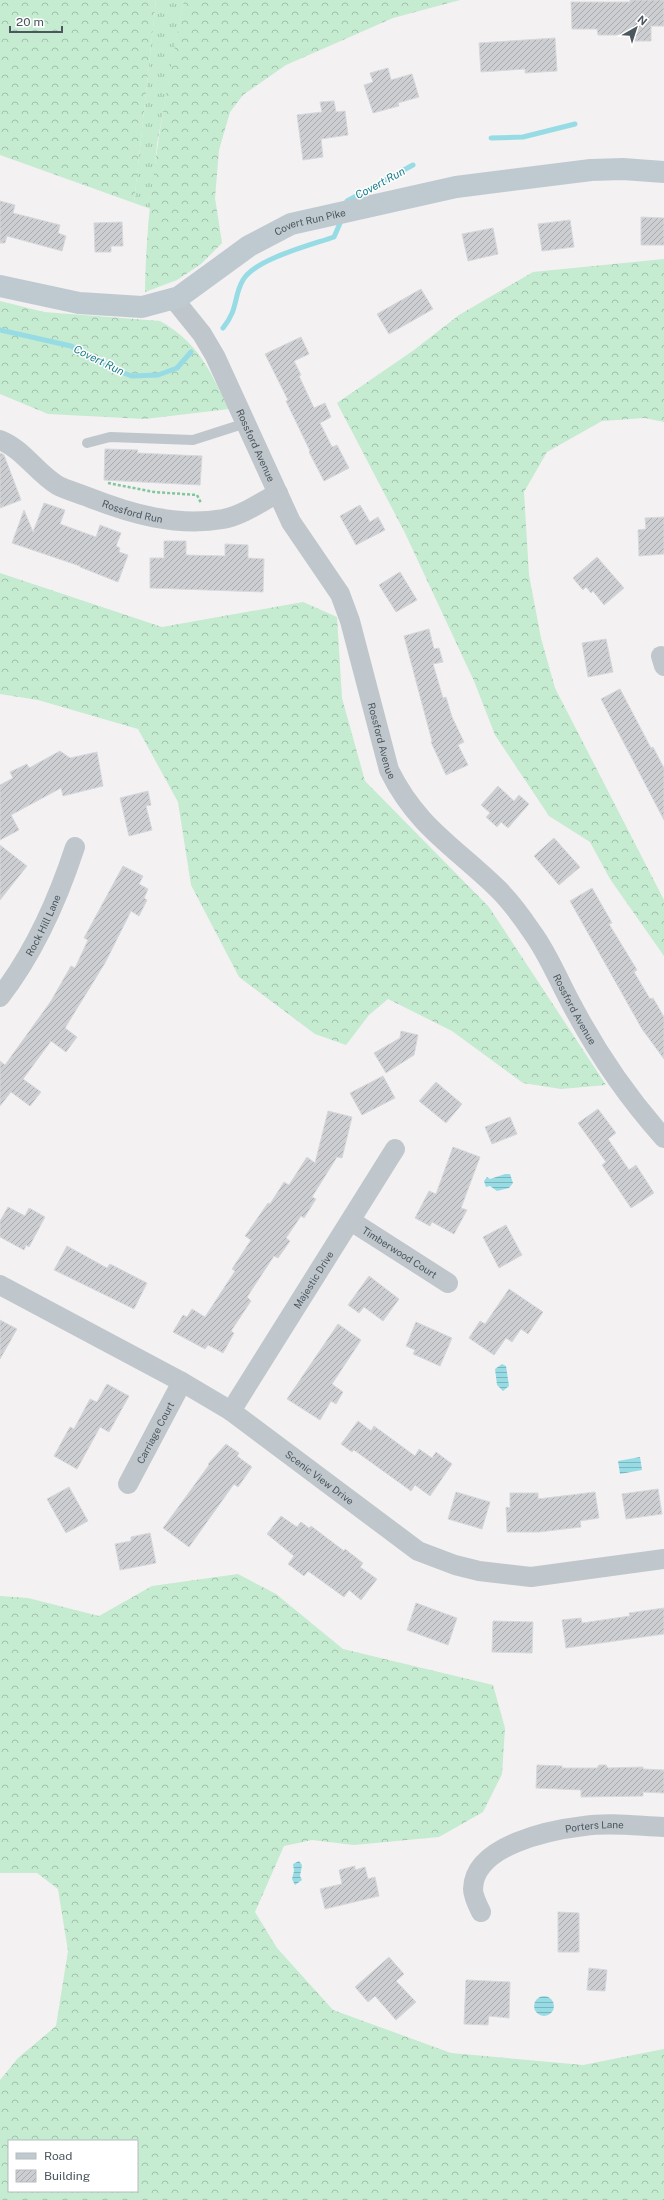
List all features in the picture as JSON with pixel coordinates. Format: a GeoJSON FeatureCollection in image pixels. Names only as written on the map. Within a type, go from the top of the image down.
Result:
{"type":"FeatureCollection","features":[{"type":"Feature","properties":{"kind":"street","name":"Covert Run Pike"},"geometry":{"type":"LineString","coordinates":[[0,286],[79,303],[104,306],[142,307],[173,298],[194,287],[263,237],[291,224],[463,186],[591,170],[623,169],[664,172]]}},
{"type":"Feature","properties":{"kind":"street","name":"Rossford Avenue"},"geometry":{"type":"LineString","coordinates":[[173,298],[202,334],[215,356],[291,522],[340,594],[350,621],[389,770],[398,788],[409,806],[440,839],[498,889],[511,903],[541,946],[588,1034],[623,1089],[664,1138]]}},
{"type":"Feature","properties":{"kind":"street","name":"Rossford Run"},"geometry":{"type":"LineString","coordinates":[[0,440],[8,444],[23,456],[42,476],[59,486],[148,517],[166,520],[209,520],[224,518],[238,514],[278,493]]}},
{"type":"Feature","properties":{"kind":"street","name":"Rock Hill Lane"},"geometry":{"type":"LineString","coordinates":[[0,997],[28,953],[49,914],[75,847]]}},
{"type":"Feature","properties":{"kind":"street","name":"Majestic Drive"},"geometry":{"type":"LineString","coordinates":[[231,1411],[395,1149]]}},
{"type":"Feature","properties":{"kind":"street","name":"Timberwood Court"},"geometry":{"type":"LineString","coordinates":[[351,1221],[448,1283]]}},
{"type":"Feature","properties":{"kind":"street","name":"Scenic View Drive"},"geometry":{"type":"LineString","coordinates":[[0,1286],[182,1382],[231,1411],[401,1539],[418,1550],[455,1565],[485,1572],[531,1577],[664,1559]]}},
{"type":"Feature","properties":{"kind":"street","name":"Carriage Court"},"geometry":{"type":"LineString","coordinates":[[128,1484],[182,1382]]}},
{"type":"Feature","properties":{"kind":"street","name":"Porters Lane"},"geometry":{"type":"LineString","coordinates":[[481,1912],[472,1891],[475,1877],[482,1866],[493,1855],[506,1846],[585,1826],[664,1827]]}},
{"type":"Feature","properties":{"kind":"lane"},"geometry":{"type":"LineString","coordinates":[[87,443],[110,437],[193,440],[246,423]]}},
{"type":"Feature","properties":{"kind":"path"},"geometry":{"type":"LineString","coordinates":[[87,497],[96,485],[106,483],[154,492],[196,495],[209,520]]}},
{"type":"Feature","properties":{"kind":"green space"},"geometry":{"type":"Polygon","coordinates":[[[0,0],[156,0],[134,203],[0,155],[0,0]]]}},
{"type":"Feature","properties":{"kind":"green space"},"geometry":{"type":"Polygon","coordinates":[[[156,0],[184,0],[157,144],[151,209],[134,203],[156,0]]]}},
{"type":"Feature","properties":{"kind":"green space"},"geometry":{"type":"Polygon","coordinates":[[[184,0],[460,0],[393,18],[286,65],[243,95],[230,112],[219,150],[215,198],[222,243],[201,264],[177,280],[145,292],[146,255],[153,181],[170,72],[184,0]]]}},
{"type":"Feature","properties":{"kind":"green space"},"geometry":{"type":"Polygon","coordinates":[[[664,259],[664,422],[645,418],[602,421],[547,452],[524,492],[529,575],[541,638],[555,688],[664,900],[664,956],[610,879],[590,842],[549,816],[495,735],[474,681],[405,533],[337,403],[414,350],[459,315],[533,272],[664,259]]]}},
{"type":"Feature","properties":{"kind":"green space"},"geometry":{"type":"Polygon","coordinates":[[[0,301],[44,312],[160,321],[185,339],[202,359],[229,409],[145,419],[48,414],[0,394],[0,301]]]}},
{"type":"Feature","properties":{"kind":"green space"},"geometry":{"type":"Polygon","coordinates":[[[0,573],[162,627],[303,602],[337,617],[342,698],[365,781],[489,907],[606,1085],[561,1089],[523,1083],[452,1031],[388,999],[369,1015],[346,1045],[315,1034],[239,977],[191,885],[178,802],[138,729],[38,700],[0,694],[0,573]]]}},
{"type":"Feature","properties":{"kind":"green space"},"geometry":{"type":"Polygon","coordinates":[[[238,1574],[276,1594],[343,1649],[493,1685],[505,1728],[502,1774],[483,1812],[439,1837],[354,1845],[312,1840],[284,1846],[255,1912],[277,1948],[333,2010],[451,2053],[583,2065],[664,2049],[664,2200],[0,2200],[0,2080],[18,2058],[56,2026],[68,1951],[58,1889],[37,1873],[0,1873],[0,1596],[28,1598],[99,1616],[152,1586],[238,1574]]]}},
{"type":"Feature","properties":{"kind":"water"},"geometry":{"type":"Polygon","coordinates":[[[505,1174],[510,1174],[513,1183],[509,1188],[497,1191],[490,1186],[486,1187],[484,1181],[487,1177],[490,1179],[505,1174]]]}},
{"type":"Feature","properties":{"kind":"water"},"geometry":{"type":"Polygon","coordinates":[[[502,1364],[506,1366],[509,1386],[503,1391],[497,1385],[495,1369],[502,1364]]]}},
{"type":"Feature","properties":{"kind":"water"},"geometry":{"type":"Polygon","coordinates":[[[640,1457],[642,1470],[620,1474],[618,1461],[640,1457]]]}},
{"type":"Feature","properties":{"kind":"water"},"geometry":{"type":"Polygon","coordinates":[[[299,1861],[302,1865],[300,1876],[302,1880],[295,1885],[292,1879],[294,1871],[293,1864],[299,1861]]]}},
{"type":"Feature","properties":{"kind":"water"},"geometry":{"type":"Polygon","coordinates":[[[544,1996],[551,1999],[554,2006],[551,2013],[544,2016],[537,2013],[534,2006],[537,1999],[544,1996]]]}},
{"type":"Feature","properties":{"kind":"building"},"geometry":{"type":"Polygon","coordinates":[[[630,0],[664,0],[664,26],[651,26],[651,41],[631,41],[631,35],[598,35],[597,29],[572,29],[571,2],[630,2],[630,0]]]}},
{"type":"Feature","properties":{"kind":"building"},"geometry":{"type":"Polygon","coordinates":[[[555,38],[557,71],[525,73],[525,69],[481,72],[479,43],[555,38]]]}},
{"type":"Feature","properties":{"kind":"building"},"geometry":{"type":"Polygon","coordinates":[[[388,68],[391,80],[412,74],[419,97],[398,103],[399,106],[373,113],[364,85],[373,82],[370,73],[388,68]]]}},
{"type":"Feature","properties":{"kind":"building"},"geometry":{"type":"Polygon","coordinates":[[[334,101],[336,112],[345,111],[348,135],[321,139],[323,157],[303,160],[297,115],[322,112],[320,102],[334,101]]]}},
{"type":"Feature","properties":{"kind":"building"},"geometry":{"type":"Polygon","coordinates":[[[0,201],[15,205],[13,213],[60,225],[58,233],[66,236],[62,251],[7,236],[5,243],[0,243],[0,201]]]}},
{"type":"Feature","properties":{"kind":"building"},"geometry":{"type":"Polygon","coordinates":[[[641,217],[664,218],[664,245],[641,245],[641,217]]]}},
{"type":"Feature","properties":{"kind":"building"},"geometry":{"type":"Polygon","coordinates":[[[570,220],[574,247],[542,251],[538,224],[570,220]]]}},
{"type":"Feature","properties":{"kind":"building"},"geometry":{"type":"Polygon","coordinates":[[[122,222],[123,246],[111,246],[111,252],[95,252],[94,223],[122,222]]]}},
{"type":"Feature","properties":{"kind":"building"},"geometry":{"type":"Polygon","coordinates":[[[493,228],[498,254],[468,261],[462,234],[493,228]]]}},
{"type":"Feature","properties":{"kind":"building"},"geometry":{"type":"Polygon","coordinates":[[[421,289],[433,309],[389,334],[377,314],[421,289]]]}},
{"type":"Feature","properties":{"kind":"building"},"geometry":{"type":"Polygon","coordinates":[[[301,337],[309,354],[294,361],[301,375],[299,376],[314,408],[325,403],[331,417],[320,423],[332,447],[337,445],[349,468],[324,481],[286,401],[288,400],[265,354],[301,337]]]}},
{"type":"Feature","properties":{"kind":"building"},"geometry":{"type":"Polygon","coordinates":[[[105,449],[138,450],[137,453],[202,456],[200,485],[104,480],[105,449]]]}},
{"type":"Feature","properties":{"kind":"building"},"geometry":{"type":"Polygon","coordinates":[[[0,453],[4,455],[21,500],[0,508],[0,453]]]}},
{"type":"Feature","properties":{"kind":"building"},"geometry":{"type":"Polygon","coordinates":[[[44,503],[65,510],[60,524],[96,537],[100,525],[121,533],[116,546],[120,548],[119,552],[128,555],[118,582],[80,566],[12,543],[24,510],[33,532],[44,503]]]}},
{"type":"Feature","properties":{"kind":"building"},"geometry":{"type":"Polygon","coordinates":[[[360,505],[370,522],[378,517],[385,530],[356,545],[340,516],[360,505]]]}},
{"type":"Feature","properties":{"kind":"building"},"geometry":{"type":"Polygon","coordinates":[[[664,517],[664,554],[639,556],[638,530],[646,529],[645,518],[664,517]]]}},
{"type":"Feature","properties":{"kind":"building"},"geometry":{"type":"Polygon","coordinates":[[[164,541],[186,541],[186,555],[225,556],[225,544],[248,545],[248,558],[264,559],[263,592],[150,588],[150,558],[164,558],[164,541]]]}},
{"type":"Feature","properties":{"kind":"building"},"geometry":{"type":"Polygon","coordinates":[[[597,557],[624,588],[604,605],[593,591],[591,593],[586,587],[583,590],[573,578],[597,557]]]}},
{"type":"Feature","properties":{"kind":"building"},"geometry":{"type":"Polygon","coordinates":[[[400,572],[417,600],[396,612],[379,585],[400,572]]]}},
{"type":"Feature","properties":{"kind":"building"},"geometry":{"type":"Polygon","coordinates":[[[429,629],[434,649],[439,648],[443,662],[433,664],[443,698],[446,697],[452,717],[464,742],[458,745],[468,765],[446,775],[431,742],[432,741],[404,636],[429,629]]]}},
{"type":"Feature","properties":{"kind":"building"},"geometry":{"type":"Polygon","coordinates":[[[606,639],[613,672],[588,677],[582,643],[606,639]]]}},
{"type":"Feature","properties":{"kind":"building"},"geometry":{"type":"Polygon","coordinates":[[[620,689],[651,748],[653,747],[664,768],[664,820],[601,699],[620,689]]]}},
{"type":"Feature","properties":{"kind":"building"},"geometry":{"type":"Polygon","coordinates":[[[60,751],[70,758],[97,752],[103,786],[63,796],[61,788],[11,815],[19,830],[0,840],[0,785],[13,778],[10,772],[27,764],[29,768],[60,751]]]}},
{"type":"Feature","properties":{"kind":"building"},"geometry":{"type":"Polygon","coordinates":[[[498,786],[514,801],[519,795],[529,804],[508,828],[501,822],[497,827],[486,817],[490,813],[481,805],[498,786]]]}},
{"type":"Feature","properties":{"kind":"building"},"geometry":{"type":"Polygon","coordinates":[[[148,791],[151,805],[146,806],[152,830],[129,836],[120,798],[148,791]]]}},
{"type":"Feature","properties":{"kind":"building"},"geometry":{"type":"Polygon","coordinates":[[[554,838],[580,867],[559,885],[534,856],[554,838]]]}},
{"type":"Feature","properties":{"kind":"building"},"geometry":{"type":"Polygon","coordinates":[[[0,845],[27,866],[0,900],[0,845]]]}},
{"type":"Feature","properties":{"kind":"building"},"geometry":{"type":"Polygon","coordinates":[[[123,866],[143,876],[139,884],[148,889],[144,898],[147,900],[139,916],[131,911],[105,963],[65,1028],[77,1037],[66,1052],[51,1041],[23,1079],[41,1092],[30,1106],[11,1092],[0,1106],[0,1061],[5,1065],[51,1001],[71,966],[75,968],[88,940],[84,938],[123,866]]]}},
{"type":"Feature","properties":{"kind":"building"},"geometry":{"type":"Polygon","coordinates":[[[592,888],[612,923],[609,924],[637,970],[634,972],[650,999],[653,998],[664,1017],[664,1059],[642,1029],[570,901],[592,888]]]}},
{"type":"Feature","properties":{"kind":"building"},"geometry":{"type":"Polygon","coordinates":[[[401,1031],[418,1035],[414,1055],[386,1073],[374,1053],[400,1038],[401,1031]]]}},
{"type":"Feature","properties":{"kind":"building"},"geometry":{"type":"Polygon","coordinates":[[[383,1076],[395,1098],[362,1115],[350,1093],[383,1076]]]}},
{"type":"Feature","properties":{"kind":"building"},"geometry":{"type":"Polygon","coordinates":[[[436,1082],[462,1104],[446,1123],[419,1101],[436,1082]]]}},
{"type":"Feature","properties":{"kind":"building"},"geometry":{"type":"Polygon","coordinates":[[[598,1109],[616,1133],[608,1139],[629,1170],[636,1165],[654,1193],[631,1208],[602,1165],[606,1162],[578,1123],[598,1109]]]}},
{"type":"Feature","properties":{"kind":"building"},"geometry":{"type":"Polygon","coordinates":[[[328,1111],[352,1117],[342,1158],[337,1157],[312,1197],[316,1199],[304,1218],[301,1216],[286,1238],[290,1241],[278,1258],[274,1256],[247,1297],[251,1301],[231,1331],[234,1333],[223,1353],[208,1345],[205,1349],[173,1332],[183,1315],[187,1317],[192,1309],[205,1317],[235,1271],[232,1269],[251,1240],[245,1236],[268,1203],[270,1204],[284,1182],[289,1185],[307,1157],[315,1163],[328,1111]]]}},
{"type":"Feature","properties":{"kind":"building"},"geometry":{"type":"Polygon","coordinates":[[[510,1117],[517,1134],[492,1144],[485,1127],[510,1117]]]}},
{"type":"Feature","properties":{"kind":"building"},"geometry":{"type":"Polygon","coordinates":[[[453,1147],[480,1157],[461,1208],[467,1210],[454,1234],[432,1222],[430,1226],[415,1218],[429,1191],[436,1194],[453,1147]]]}},
{"type":"Feature","properties":{"kind":"building"},"geometry":{"type":"Polygon","coordinates":[[[8,1207],[25,1216],[29,1208],[45,1217],[29,1247],[26,1245],[24,1250],[0,1237],[0,1221],[8,1207]]]}},
{"type":"Feature","properties":{"kind":"building"},"geometry":{"type":"Polygon","coordinates":[[[506,1225],[522,1255],[499,1268],[483,1237],[506,1225]]]}},
{"type":"Feature","properties":{"kind":"building"},"geometry":{"type":"Polygon","coordinates":[[[67,1246],[107,1268],[110,1264],[147,1283],[134,1309],[54,1270],[67,1246]]]}},
{"type":"Feature","properties":{"kind":"building"},"geometry":{"type":"Polygon","coordinates":[[[369,1276],[399,1299],[383,1321],[364,1307],[359,1313],[348,1305],[369,1276]]]}},
{"type":"Feature","properties":{"kind":"building"},"geometry":{"type":"Polygon","coordinates":[[[509,1289],[543,1312],[528,1334],[521,1329],[512,1342],[506,1338],[494,1355],[469,1338],[480,1321],[485,1324],[509,1289]]]}},
{"type":"Feature","properties":{"kind":"building"},"geometry":{"type":"Polygon","coordinates":[[[0,1320],[17,1329],[0,1359],[0,1320]]]}},
{"type":"Feature","properties":{"kind":"building"},"geometry":{"type":"Polygon","coordinates":[[[416,1322],[452,1338],[440,1366],[413,1354],[415,1350],[406,1346],[416,1322]]]}},
{"type":"Feature","properties":{"kind":"building"},"geometry":{"type":"Polygon","coordinates":[[[338,1324],[361,1340],[332,1384],[343,1392],[336,1404],[331,1401],[320,1420],[287,1399],[338,1324]]]}},
{"type":"Feature","properties":{"kind":"building"},"geometry":{"type":"Polygon","coordinates":[[[107,1384],[129,1396],[109,1432],[100,1427],[77,1469],[54,1456],[70,1427],[74,1429],[90,1399],[97,1402],[107,1384]]]}},
{"type":"Feature","properties":{"kind":"building"},"geometry":{"type":"Polygon","coordinates":[[[358,1421],[371,1431],[374,1426],[415,1456],[419,1449],[432,1458],[436,1452],[452,1464],[430,1496],[415,1485],[411,1491],[354,1450],[352,1452],[341,1444],[358,1421]]]}},
{"type":"Feature","properties":{"kind":"building"},"geometry":{"type":"Polygon","coordinates":[[[226,1444],[239,1453],[237,1456],[252,1467],[238,1487],[234,1484],[189,1547],[163,1528],[209,1465],[208,1464],[226,1444]]]}},
{"type":"Feature","properties":{"kind":"building"},"geometry":{"type":"Polygon","coordinates":[[[69,1487],[88,1521],[66,1533],[47,1499],[69,1487]]]}},
{"type":"Feature","properties":{"kind":"building"},"geometry":{"type":"Polygon","coordinates":[[[658,1489],[662,1514],[626,1519],[622,1494],[658,1489]]]}},
{"type":"Feature","properties":{"kind":"building"},"geometry":{"type":"Polygon","coordinates":[[[456,1492],[490,1502],[482,1529],[448,1519],[456,1492]]]}},
{"type":"Feature","properties":{"kind":"building"},"geometry":{"type":"Polygon","coordinates":[[[595,1492],[599,1518],[580,1521],[581,1527],[539,1532],[507,1532],[506,1507],[510,1508],[510,1493],[538,1493],[538,1499],[595,1492]]]}},
{"type":"Feature","properties":{"kind":"building"},"geometry":{"type":"Polygon","coordinates":[[[281,1516],[297,1527],[301,1522],[309,1528],[311,1526],[344,1551],[345,1549],[363,1563],[360,1567],[377,1579],[361,1600],[349,1590],[344,1597],[308,1571],[304,1576],[288,1564],[294,1556],[267,1534],[281,1516]]]}},
{"type":"Feature","properties":{"kind":"building"},"geometry":{"type":"Polygon","coordinates":[[[150,1533],[156,1563],[120,1570],[115,1544],[131,1541],[131,1537],[150,1533]]]}},
{"type":"Feature","properties":{"kind":"building"},"geometry":{"type":"Polygon","coordinates":[[[416,1603],[457,1618],[448,1645],[407,1630],[416,1603]]]}},
{"type":"Feature","properties":{"kind":"building"},"geometry":{"type":"Polygon","coordinates":[[[664,1608],[664,1634],[566,1648],[562,1620],[581,1618],[582,1623],[630,1616],[629,1613],[664,1608]]]}},
{"type":"Feature","properties":{"kind":"building"},"geometry":{"type":"Polygon","coordinates":[[[493,1621],[533,1622],[532,1653],[492,1652],[493,1621]]]}},
{"type":"Feature","properties":{"kind":"building"},"geometry":{"type":"Polygon","coordinates":[[[537,1765],[562,1766],[562,1768],[597,1768],[599,1765],[606,1765],[608,1768],[643,1767],[643,1769],[664,1770],[664,1793],[643,1792],[643,1796],[581,1797],[581,1790],[536,1788],[537,1765]]]}},
{"type":"Feature","properties":{"kind":"building"},"geometry":{"type":"Polygon","coordinates":[[[355,1866],[355,1870],[365,1867],[368,1879],[375,1877],[379,1896],[325,1909],[320,1889],[342,1884],[339,1870],[355,1866]]]}},
{"type":"Feature","properties":{"kind":"building"},"geometry":{"type":"Polygon","coordinates":[[[558,1912],[579,1913],[579,1952],[558,1952],[558,1912]]]}},
{"type":"Feature","properties":{"kind":"building"},"geometry":{"type":"Polygon","coordinates":[[[389,1957],[404,1974],[396,1981],[416,2002],[396,2020],[375,1996],[368,2002],[355,1987],[389,1957]]]}},
{"type":"Feature","properties":{"kind":"building"},"geometry":{"type":"Polygon","coordinates":[[[589,1968],[607,1970],[605,1991],[587,1990],[589,1968]]]}},
{"type":"Feature","properties":{"kind":"building"},"geometry":{"type":"Polygon","coordinates":[[[466,1980],[510,1982],[509,2018],[489,2016],[488,2025],[464,2024],[466,1980]]]}},
{"type":"Feature","properties":{"kind":"waterway","name":"Covert Run"},"geometry":{"type":"LineString","coordinates":[[491,138],[523,137],[575,124]]}},
{"type":"Feature","properties":{"kind":"waterway","name":"Covert Run"},"geometry":{"type":"LineString","coordinates":[[347,201],[413,165]]}},
{"type":"Feature","properties":{"kind":"waterway","name":"Covert Run"},"geometry":{"type":"LineString","coordinates":[[223,328],[234,309],[240,286],[249,272],[271,259],[334,237],[341,221]]}},
{"type":"Feature","properties":{"kind":"waterway","name":"Covert Run"},"geometry":{"type":"LineString","coordinates":[[0,330],[71,346],[110,368],[132,376],[158,375],[177,368],[191,352]]}}]}
